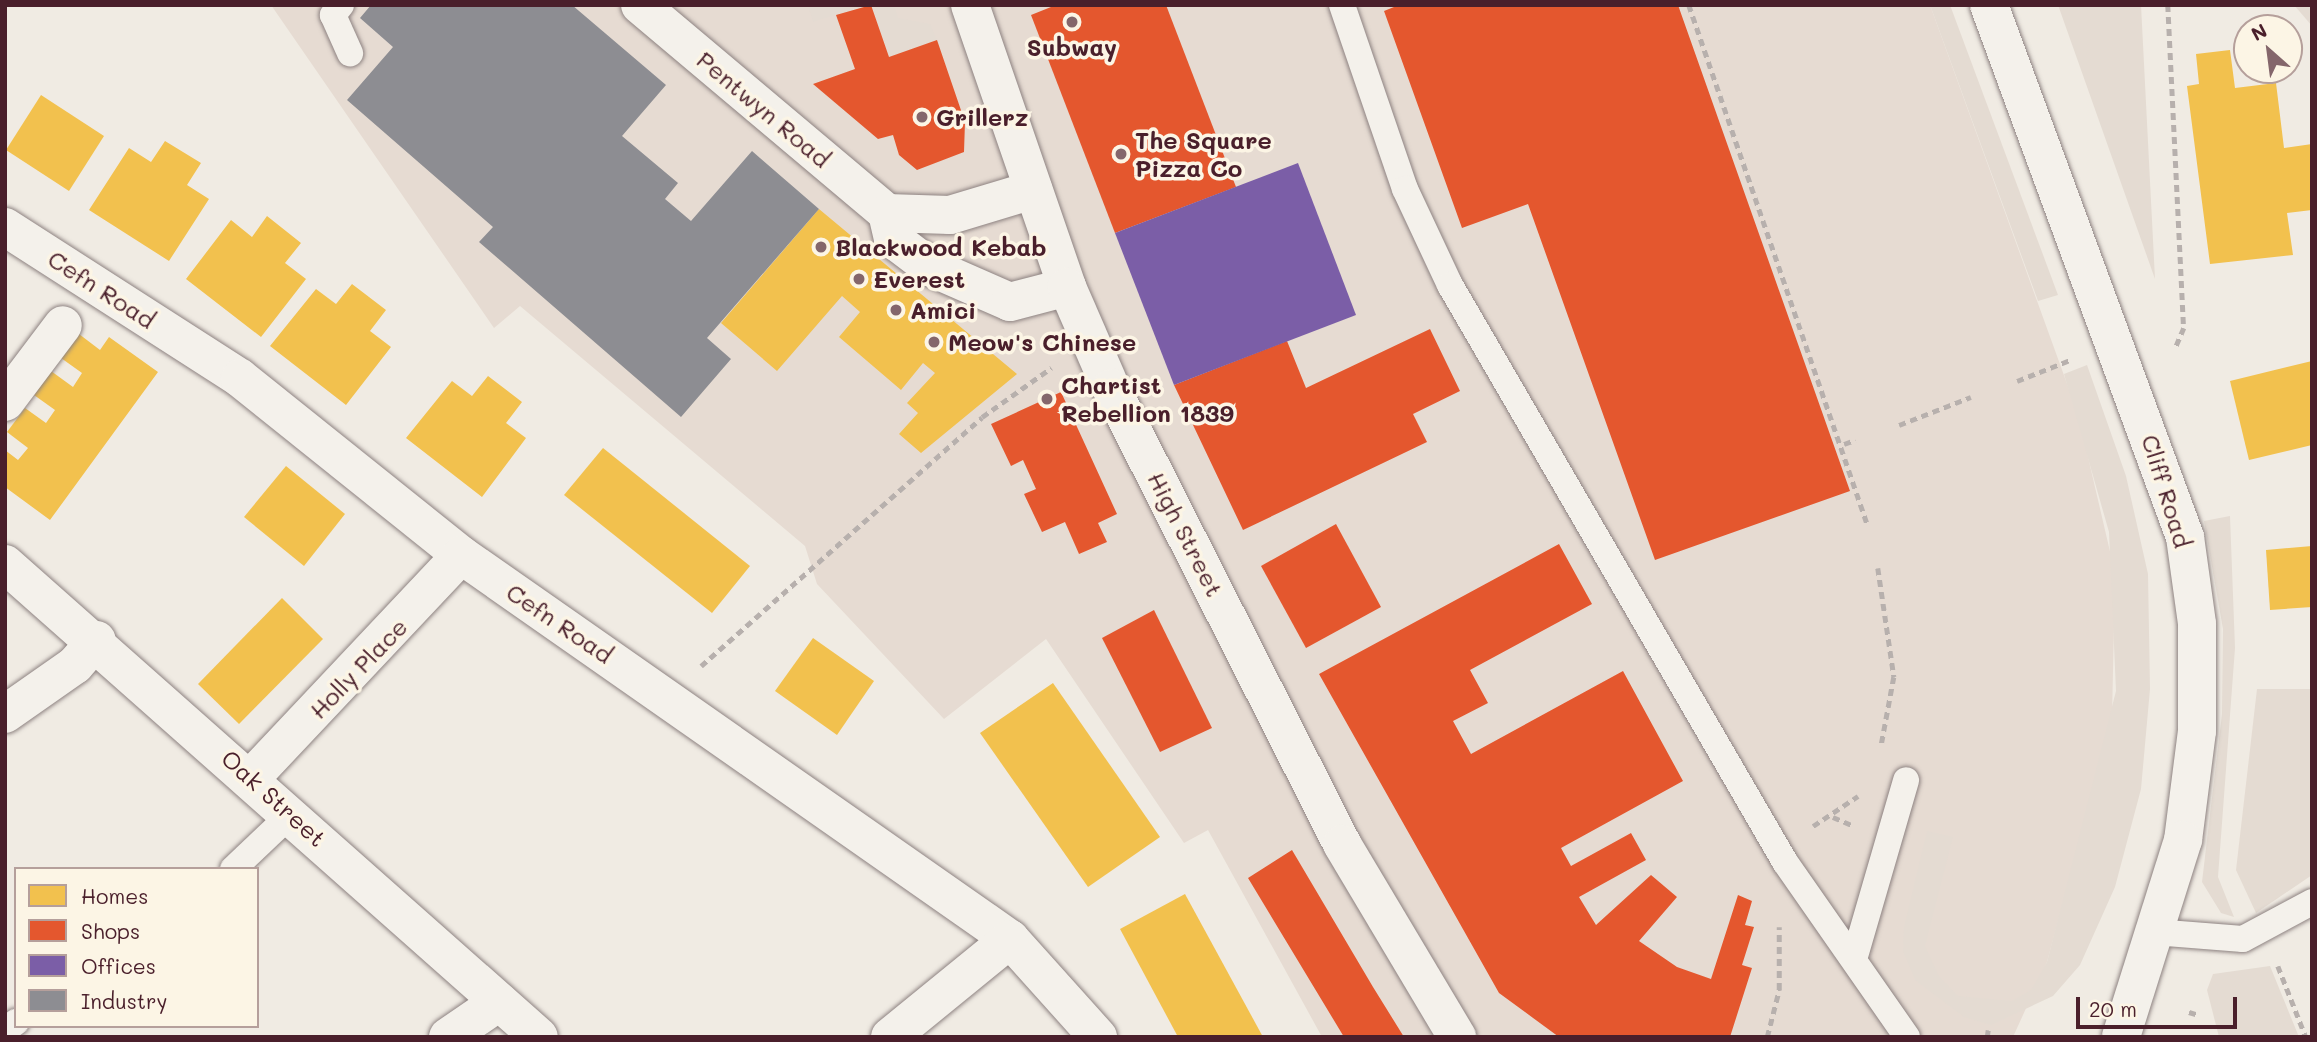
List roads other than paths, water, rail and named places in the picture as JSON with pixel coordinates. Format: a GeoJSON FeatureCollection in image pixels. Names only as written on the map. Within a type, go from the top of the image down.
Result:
{"type":"FeatureCollection","features":[{"type":"Feature","properties":{"kind":"street","name":"Pentwyn Road"},"geometry":{"type":"LineString","coordinates":[[640,5],[887,213],[893,239],[954,281],[1010,302],[1067,287]]}},
{"type":"Feature","properties":{"kind":"street","name":"High Street"},"geometry":{"type":"LineString","coordinates":[[970,5],[1067,287],[1111,388],[1342,844],[1457,1037]]}},
{"type":"Feature","properties":{"kind":"street","name":"Cliff Road"},"geometry":{"type":"LineString","coordinates":[[1989,5],[2185,537],[2197,624],[2197,731],[2183,839],[2121,1037]]}},
{"type":"Feature","properties":{"kind":"street"},"geometry":{"type":"LineString","coordinates":[[887,213],[950,215],[1033,190]]}},
{"type":"Feature","properties":{"kind":"street","name":"Cefn Road"},"geometry":{"type":"LineString","coordinates":[[5,227],[240,378],[461,555],[1010,939],[1098,1037]]}},
{"type":"Feature","properties":{"kind":"street"},"geometry":{"type":"LineString","coordinates":[[5,402],[63,325]]}},
{"type":"Feature","properties":{"kind":"street","name":"Holly Place"},"geometry":{"type":"LineString","coordinates":[[251,778],[461,555]]}},
{"type":"Feature","properties":{"kind":"street","name":"Oak Street"},"geometry":{"type":"LineString","coordinates":[[5,564],[97,640],[539,1037]]}},
{"type":"Feature","properties":{"kind":"street"},"geometry":{"type":"LineString","coordinates":[[5,713],[75,665],[97,640]]}},
{"type":"Feature","properties":{"kind":"street"},"geometry":{"type":"LineString","coordinates":[[890,1037],[1010,939]]}},
{"type":"Feature","properties":{"kind":"street"},"geometry":{"type":"LineString","coordinates":[[448,1037],[499,1002]]}},
{"type":"Feature","properties":{"kind":"lane"},"geometry":{"type":"LineString","coordinates":[[341,5],[333,15],[350,53]]}},
{"type":"Feature","properties":{"kind":"lane"},"geometry":{"type":"LineString","coordinates":[[1342,5],[1405,189],[1450,285],[1771,840],[1855,956],[1907,1037]]}},
{"type":"Feature","properties":{"kind":"lane"},"geometry":{"type":"LineString","coordinates":[[1855,956],[1906,780]]}},
{"type":"Feature","properties":{"kind":"lane"},"geometry":{"type":"LineString","coordinates":[[235,867],[291,814]]}},
{"type":"Feature","properties":{"kind":"lane"},"geometry":{"type":"LineString","coordinates":[[2154,932],[2243,939],[2312,902]]}},
{"type":"Feature","properties":{"kind":"place","name":"Subway"},"geometry":{"type":"Point","coordinates":[1072,22]}},
{"type":"Feature","properties":{"kind":"place","name":"Grillerz"},"geometry":{"type":"Point","coordinates":[922,117]}},
{"type":"Feature","properties":{"kind":"place","name":"The Square Pizza Co"},"geometry":{"type":"Point","coordinates":[1121,154]}},
{"type":"Feature","properties":{"kind":"place","name":"Blackwood Kebab"},"geometry":{"type":"Point","coordinates":[821,247]}},
{"type":"Feature","properties":{"kind":"place","name":"Everest"},"geometry":{"type":"Point","coordinates":[859,279]}},
{"type":"Feature","properties":{"kind":"place","name":"Amici"},"geometry":{"type":"Point","coordinates":[896,310]}},
{"type":"Feature","properties":{"kind":"place","name":"Meow's Chinese"},"geometry":{"type":"Point","coordinates":[934,342]}},
{"type":"Feature","properties":{"kind":"place","name":"Chartist Rebellion 1839"},"geometry":{"type":"Point","coordinates":[1047,399]}}]}
